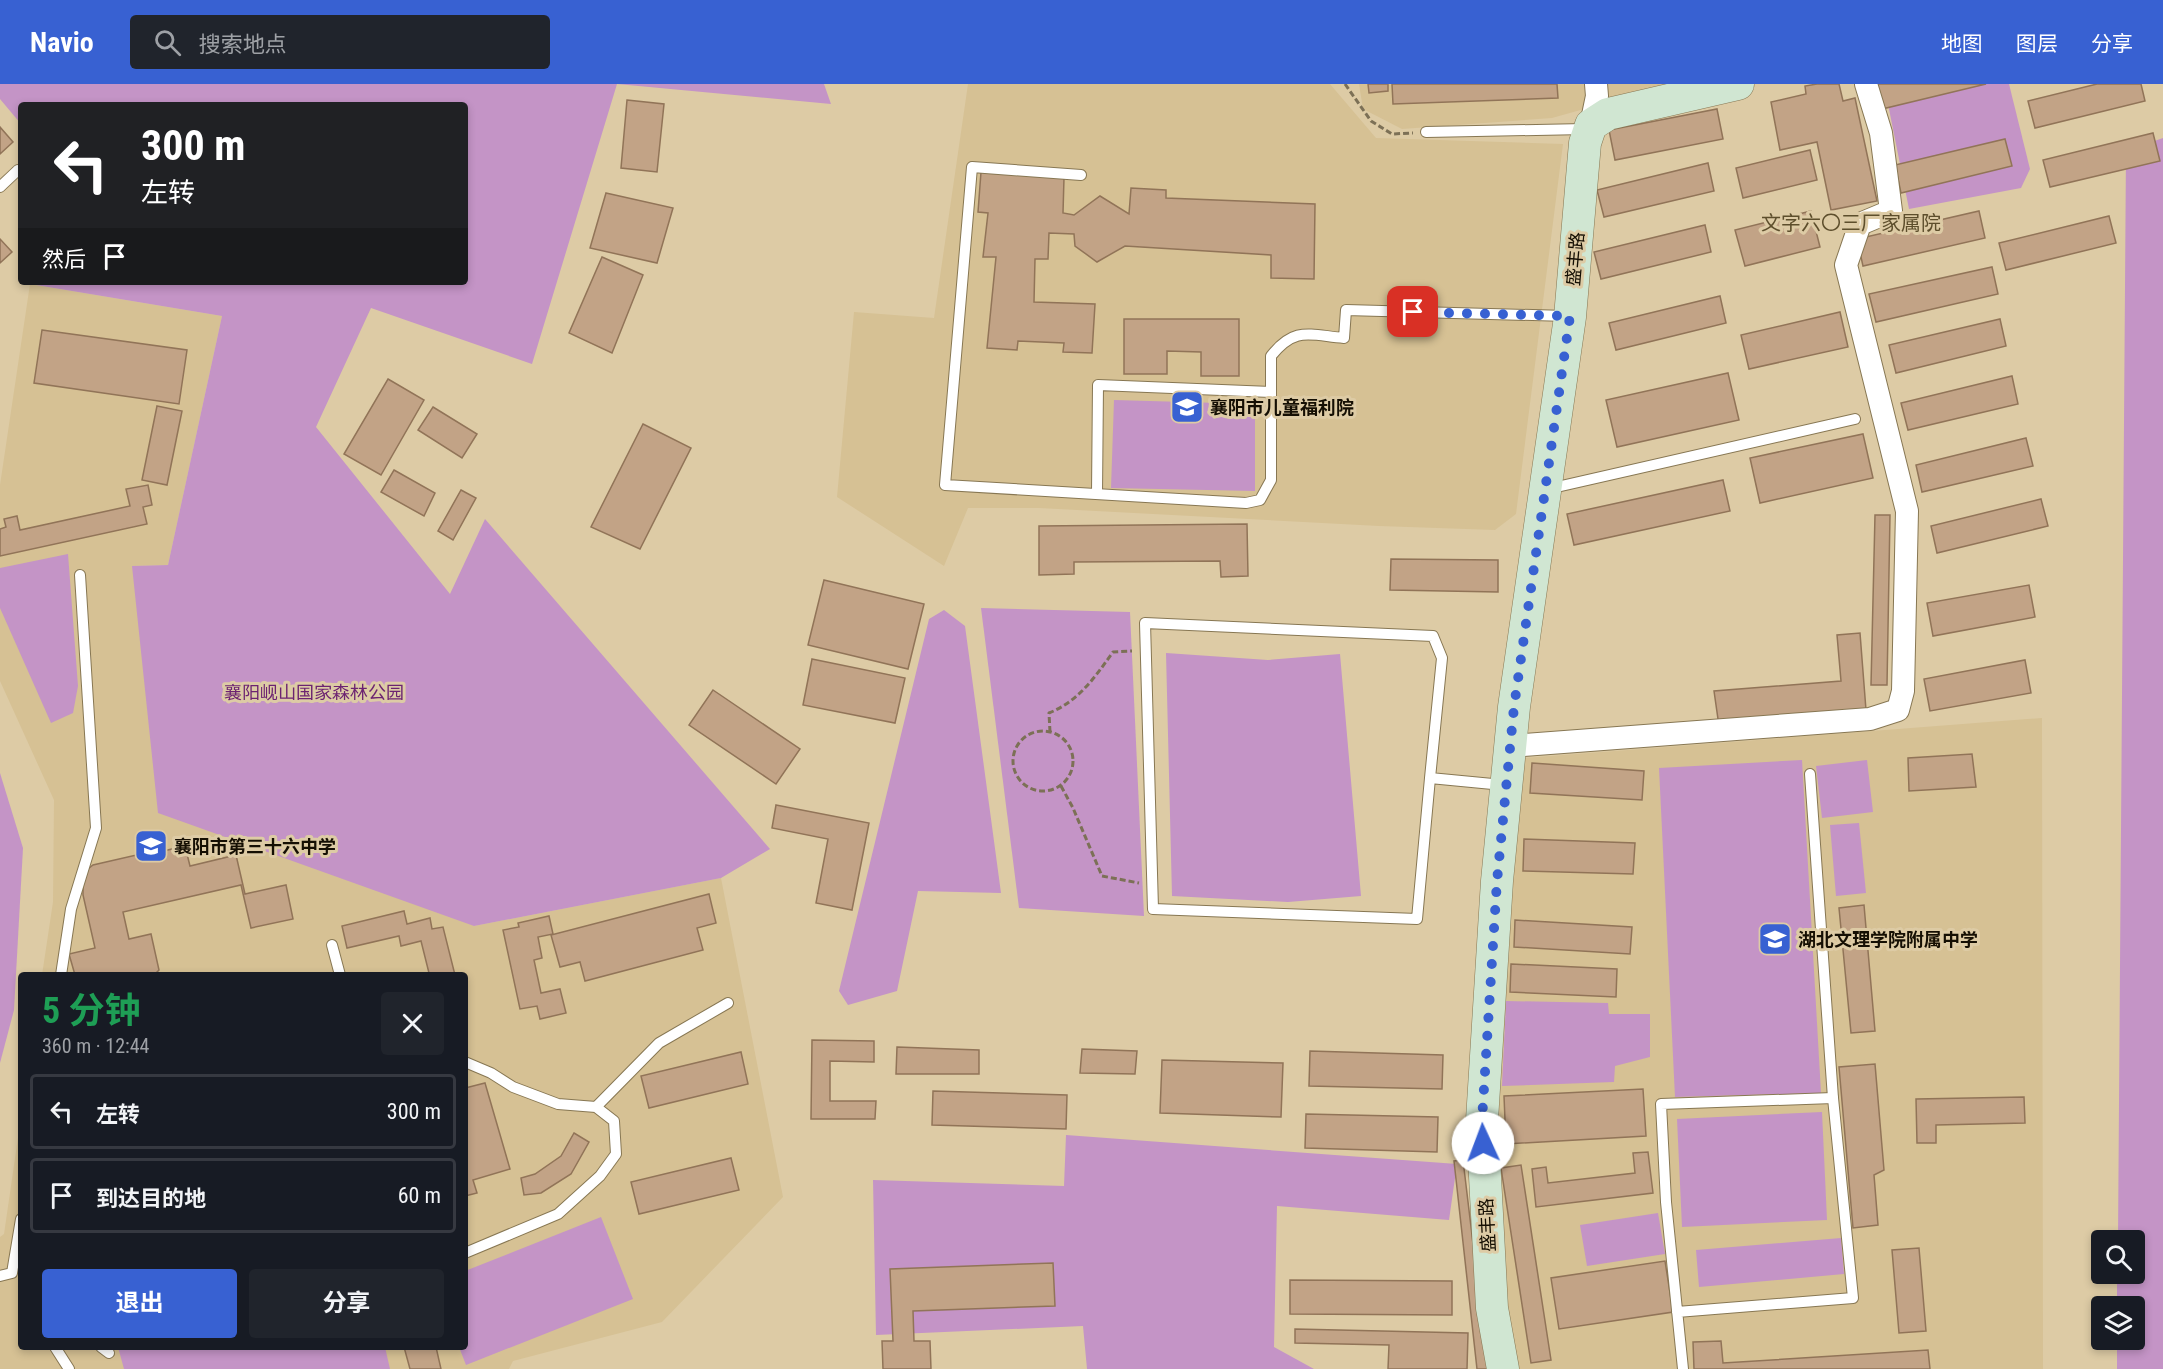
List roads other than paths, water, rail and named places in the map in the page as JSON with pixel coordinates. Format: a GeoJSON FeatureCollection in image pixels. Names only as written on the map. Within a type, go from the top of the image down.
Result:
{"type":"FeatureCollection","features":[{"type":"Feature","properties":{"kind":"street"},"geometry":{"type":"LineString","coordinates":[[1590,127],[1597,96],[1596,84]]}},
{"type":"Feature","properties":{"kind":"street"},"geometry":{"type":"LineString","coordinates":[[1510,746],[1870,719],[1898,710],[1902,691],[1907,511],[1846,265],[1860,224],[1891,211],[1881,133],[1866,84]]}},
{"type":"Feature","properties":{"kind":"street"},"geometry":{"type":"LineString","coordinates":[[1590,127],[1608,114],[1737,86]]}},
{"type":"Feature","properties":{"kind":"street","name":"盛丰路"},"geometry":{"type":"LineString","coordinates":[[1503,1369],[1492,1308],[1482,1120],[1496,893],[1510,746],[1570,316],[1585,143],[1590,127]]}},
{"type":"Feature","properties":{"kind":"lane"},"geometry":{"type":"LineString","coordinates":[[1426,132],[1590,127]]}},
{"type":"Feature","properties":{"kind":"lane"},"geometry":{"type":"LineString","coordinates":[[1081,175],[972,167],[945,484],[1246,503],[1260,500],[1271,480],[1271,356],[1282,342],[1298,334],[1344,338],[1346,310],[1570,316]]}},
{"type":"Feature","properties":{"kind":"lane"},"geometry":{"type":"LineString","coordinates":[[0,186],[18,170]]}},
{"type":"Feature","properties":{"kind":"lane"},"geometry":{"type":"LineString","coordinates":[[1097,494],[1098,386],[1271,392]]}},
{"type":"Feature","properties":{"kind":"lane"},"geometry":{"type":"LineString","coordinates":[[1545,490],[1855,419]]}},
{"type":"Feature","properties":{"kind":"lane"},"geometry":{"type":"LineString","coordinates":[[61,972],[71,909],[96,828],[80,575]]}},
{"type":"Feature","properties":{"kind":"lane"},"geometry":{"type":"LineString","coordinates":[[1145,623],[1432,636],[1442,658],[1430,778],[1418,919],[1153,909],[1145,623]]}},
{"type":"Feature","properties":{"kind":"lane"},"geometry":{"type":"LineString","coordinates":[[1677,1312],[1853,1298],[1833,1098],[1810,774]]}},
{"type":"Feature","properties":{"kind":"lane"},"geometry":{"type":"LineString","coordinates":[[1430,778],[1506,785]]}},
{"type":"Feature","properties":{"kind":"lane"},"geometry":{"type":"LineString","coordinates":[[332,945],[339,972]]}},
{"type":"Feature","properties":{"kind":"lane"},"geometry":{"type":"LineString","coordinates":[[596,1107],[659,1043],[728,1003]]}},
{"type":"Feature","properties":{"kind":"lane"},"geometry":{"type":"LineString","coordinates":[[468,1063],[491,1073],[513,1087],[558,1104],[596,1107],[614,1120],[616,1154],[600,1176],[558,1214],[468,1252]]}},
{"type":"Feature","properties":{"kind":"lane"},"geometry":{"type":"LineString","coordinates":[[1683,1369],[1666,1202],[1661,1104],[1833,1098]]}},
{"type":"Feature","properties":{"kind":"lane"},"geometry":{"type":"LineString","coordinates":[[0,1276],[17,1277]]}},
{"type":"Feature","properties":{"kind":"lane"},"geometry":{"type":"LineString","coordinates":[[57,1350],[69,1369]]}},
{"type":"Feature","properties":{"kind":"place","name":"襄阳市儿童福利院"},"geometry":{"type":"Point","coordinates":[1187,407]}},
{"type":"Feature","properties":{"kind":"place","name":"襄阳市第三十六中学"},"geometry":{"type":"Point","coordinates":[151,846]}},
{"type":"Feature","properties":{"kind":"place","name":"湖北文理学院附属中学"},"geometry":{"type":"Point","coordinates":[1775,939]}},
{"type":"Feature","properties":{"kind":"district","name":"文字六〇三厂家属院"},"geometry":{"type":"Point","coordinates":[1851,223]}},
{"type":"Feature","properties":{"kind":"park label","name":"襄阳岘山国家森林公园"},"geometry":{"type":"Point","coordinates":[314,692]}}]}
